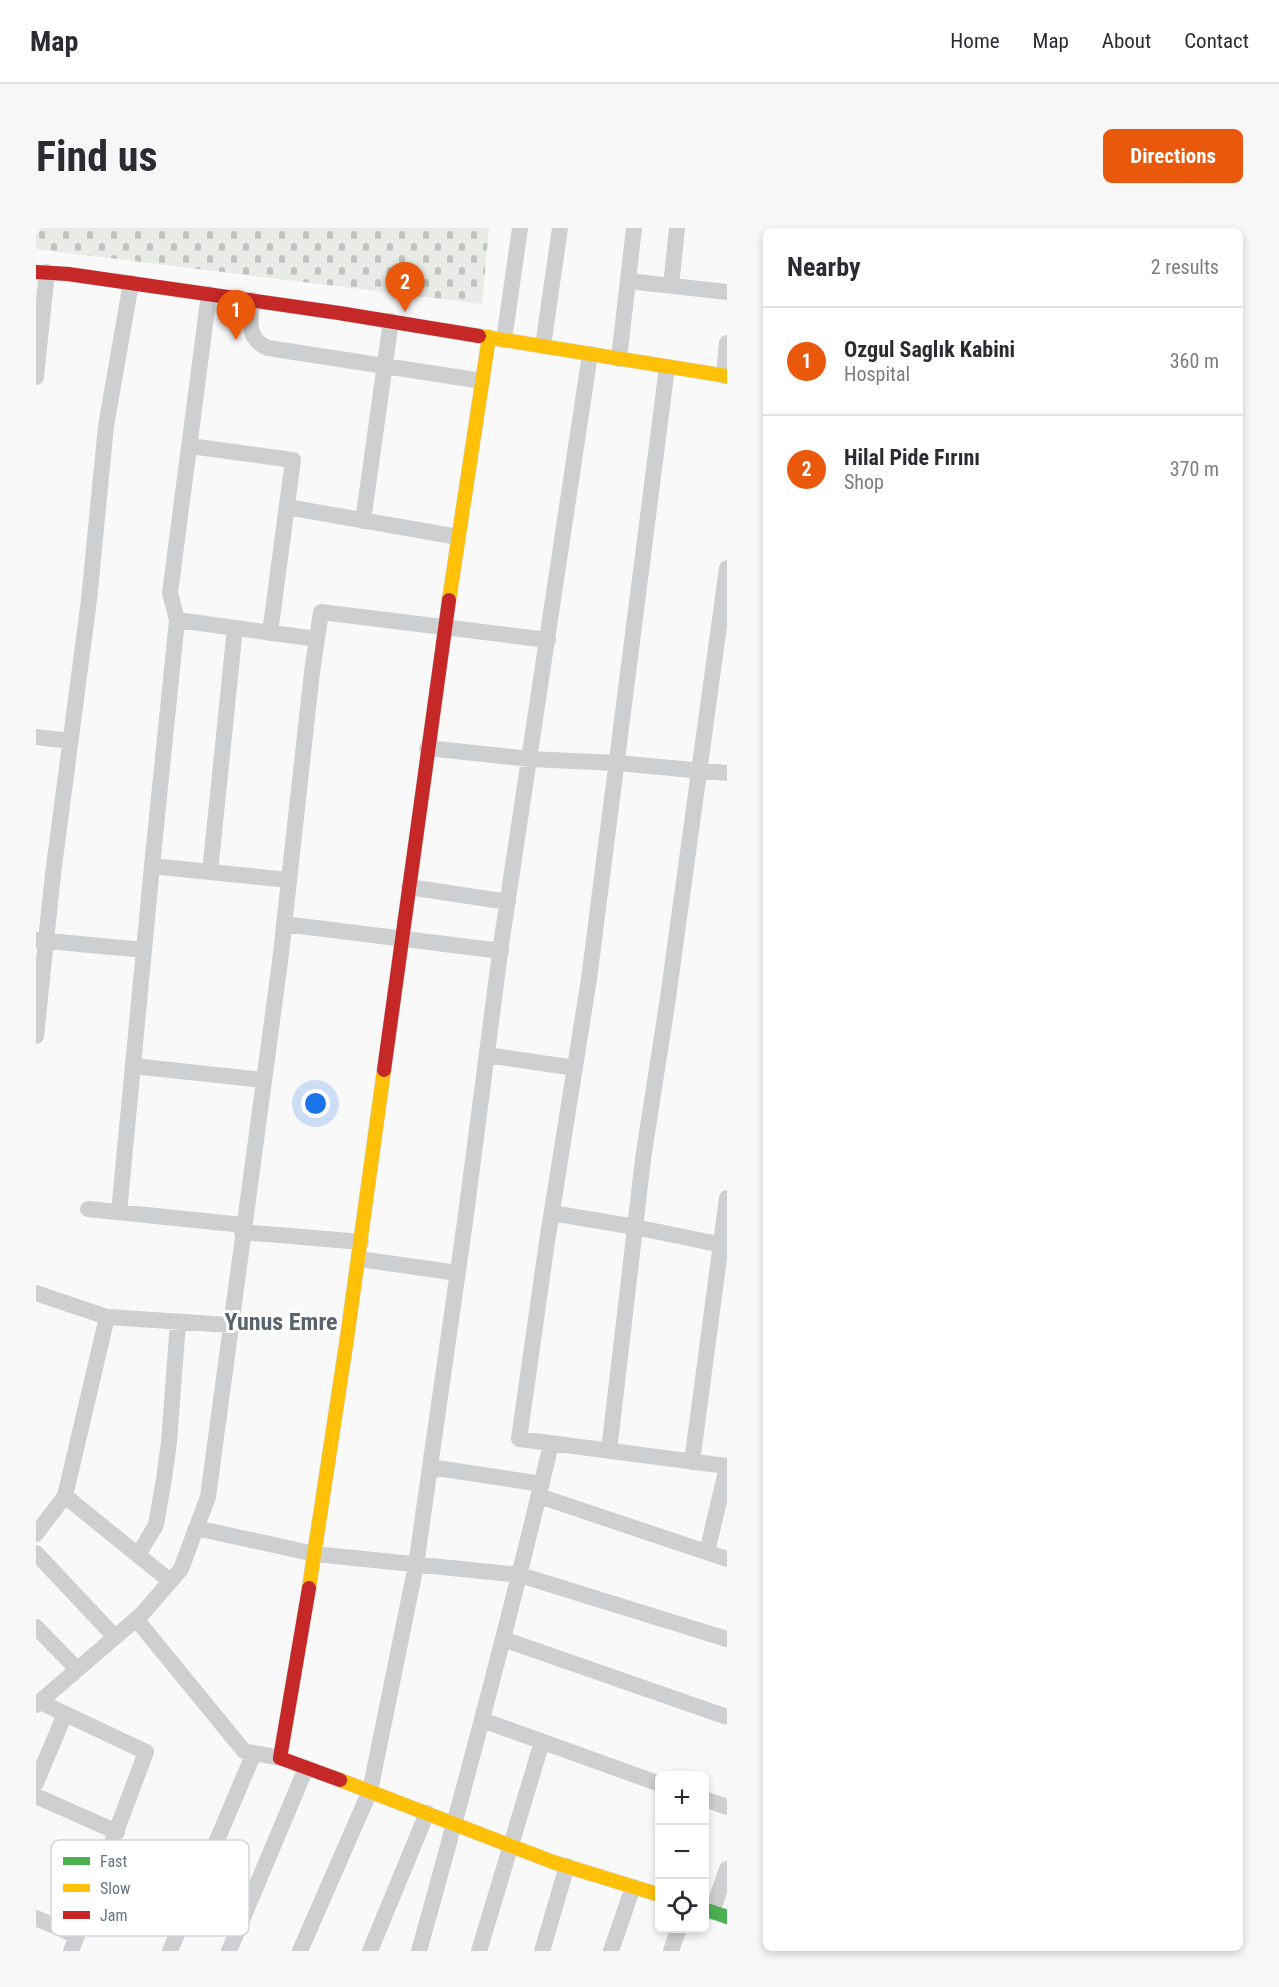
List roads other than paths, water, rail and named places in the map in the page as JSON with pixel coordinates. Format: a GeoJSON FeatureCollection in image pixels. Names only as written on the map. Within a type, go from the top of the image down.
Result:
{"type":"FeatureCollection","features":[{"type":"Feature","properties":{"kind":"main road"},"geometry":{"type":"LineString","coordinates":[[42,272],[391,321],[725,376]]}},
{"type":"Feature","properties":{"kind":"main road"},"geometry":{"type":"LineString","coordinates":[[496,339],[482,381],[444,628],[359,1259],[315,1554],[280,1758],[567,1866],[655,1894]]}},
{"type":"Feature","properties":{"kind":"street"},"geometry":{"type":"LineString","coordinates":[[496,339],[520,228]]}},
{"type":"Feature","properties":{"kind":"street"},"geometry":{"type":"LineString","coordinates":[[543,346],[560,228]]}},
{"type":"Feature","properties":{"kind":"street"},"geometry":{"type":"LineString","coordinates":[[619,359],[634,228]]}},
{"type":"Feature","properties":{"kind":"street"},"geometry":{"type":"LineString","coordinates":[[671,286],[677,228]]}},
{"type":"Feature","properties":{"kind":"street"},"geometry":{"type":"LineString","coordinates":[[36,377],[42,272]]}},
{"type":"Feature","properties":{"kind":"street"},"geometry":{"type":"LineString","coordinates":[[628,281],[727,292]]}},
{"type":"Feature","properties":{"kind":"street"},"geometry":{"type":"LineString","coordinates":[[36,1036],[41,940],[89,600],[106,426],[131,283]]}},
{"type":"Feature","properties":{"kind":"street"},"geometry":{"type":"LineString","coordinates":[[119,1212],[177,620],[170,593],[210,294]]}},
{"type":"Feature","properties":{"kind":"street"},"geometry":{"type":"LineString","coordinates":[[252,300],[249,327],[254,338],[263,346],[482,381]]}},
{"type":"Feature","properties":{"kind":"street"},"geometry":{"type":"LineString","coordinates":[[363,520],[391,321]]}},
{"type":"Feature","properties":{"kind":"street"},"geometry":{"type":"LineString","coordinates":[[725,376],[727,343]]}},
{"type":"Feature","properties":{"kind":"street"},"geometry":{"type":"LineString","coordinates":[[300,1951],[370,1791],[416,1565],[508,902],[590,354]]}},
{"type":"Feature","properties":{"kind":"street"},"geometry":{"type":"LineString","coordinates":[[667,367],[589,979],[519,1440],[727,1467],[707,1552]]}},
{"type":"Feature","properties":{"kind":"street"},"geometry":{"type":"LineString","coordinates":[[190,446],[293,460],[270,633]]}},
{"type":"Feature","properties":{"kind":"street"},"geometry":{"type":"LineString","coordinates":[[287,507],[458,537]]}},
{"type":"Feature","properties":{"kind":"street"},"geometry":{"type":"LineString","coordinates":[[609,1451],[643,1159],[727,568]]}},
{"type":"Feature","properties":{"kind":"street"},"geometry":{"type":"LineString","coordinates":[[114,1840],[146,1752],[38,1703],[136,1619],[181,1569],[208,1497],[284,924],[321,612],[548,640]]}},
{"type":"Feature","properties":{"kind":"street"},"geometry":{"type":"LineString","coordinates":[[177,620],[317,639]]}},
{"type":"Feature","properties":{"kind":"street"},"geometry":{"type":"LineString","coordinates":[[210,872],[235,628]]}},
{"type":"Feature","properties":{"kind":"street"},"geometry":{"type":"LineString","coordinates":[[36,737],[70,741]]}},
{"type":"Feature","properties":{"kind":"street"},"geometry":{"type":"LineString","coordinates":[[428,748],[530,759],[616,763],[727,773]]}},
{"type":"Feature","properties":{"kind":"street"},"geometry":{"type":"LineString","coordinates":[[152,866],[289,880]]}},
{"type":"Feature","properties":{"kind":"street"},"geometry":{"type":"LineString","coordinates":[[409,886],[508,902]]}},
{"type":"Feature","properties":{"kind":"street"},"geometry":{"type":"LineString","coordinates":[[284,924],[501,951]]}},
{"type":"Feature","properties":{"kind":"street"},"geometry":{"type":"LineString","coordinates":[[41,940],[144,950]]}},
{"type":"Feature","properties":{"kind":"street"},"geometry":{"type":"LineString","coordinates":[[487,1055],[575,1068]]}},
{"type":"Feature","properties":{"kind":"street"},"geometry":{"type":"LineString","coordinates":[[133,1066],[263,1080]]}},
{"type":"Feature","properties":{"kind":"street"},"geometry":{"type":"LineString","coordinates":[[692,1462],[724,1246],[727,1198]]}},
{"type":"Feature","properties":{"kind":"street"},"geometry":{"type":"LineString","coordinates":[[88,1209],[361,1242]]}},
{"type":"Feature","properties":{"kind":"street"},"geometry":{"type":"LineString","coordinates":[[552,1213],[635,1227],[724,1246]]}},
{"type":"Feature","properties":{"kind":"street"},"geometry":{"type":"LineString","coordinates":[[359,1259],[458,1273]]}},
{"type":"Feature","properties":{"kind":"street"},"geometry":{"type":"LineString","coordinates":[[36,1293],[107,1317],[230,1325]]}},
{"type":"Feature","properties":{"kind":"street"},"geometry":{"type":"LineString","coordinates":[[36,1534],[65,1496],[107,1317]]}},
{"type":"Feature","properties":{"kind":"street"},"geometry":{"type":"LineString","coordinates":[[138,1555],[156,1525],[164,1479],[178,1322]]}},
{"type":"Feature","properties":{"kind":"street"},"geometry":{"type":"LineString","coordinates":[[419,1951],[520,1575],[551,1444]]}},
{"type":"Feature","properties":{"kind":"street"},"geometry":{"type":"LineString","coordinates":[[430,1467],[540,1490],[727,1559]]}},
{"type":"Feature","properties":{"kind":"street"},"geometry":{"type":"LineString","coordinates":[[65,1496],[170,1581]]}},
{"type":"Feature","properties":{"kind":"street"},"geometry":{"type":"LineString","coordinates":[[196,1528],[315,1554],[520,1575],[727,1639]]}},
{"type":"Feature","properties":{"kind":"street"},"geometry":{"type":"LineString","coordinates":[[36,1552],[116,1637]]}},
{"type":"Feature","properties":{"kind":"street"},"geometry":{"type":"LineString","coordinates":[[136,1619],[244,1751],[280,1758]]}},
{"type":"Feature","properties":{"kind":"street"},"geometry":{"type":"LineString","coordinates":[[36,1627],[77,1669]]}},
{"type":"Feature","properties":{"kind":"street"},"geometry":{"type":"LineString","coordinates":[[503,1639],[727,1717]]}},
{"type":"Feature","properties":{"kind":"street"},"geometry":{"type":"LineString","coordinates":[[36,1784],[65,1714]]}},
{"type":"Feature","properties":{"kind":"street"},"geometry":{"type":"LineString","coordinates":[[482,1720],[655,1782]]}},
{"type":"Feature","properties":{"kind":"street"},"geometry":{"type":"LineString","coordinates":[[479,1951],[542,1742]]}},
{"type":"Feature","properties":{"kind":"street"},"geometry":{"type":"LineString","coordinates":[[217,1840],[254,1753]]}},
{"type":"Feature","properties":{"kind":"street"},"geometry":{"type":"LineString","coordinates":[[249,1903],[306,1768]]}},
{"type":"Feature","properties":{"kind":"street"},"geometry":{"type":"LineString","coordinates":[[36,1796],[117,1832]]}},
{"type":"Feature","properties":{"kind":"street"},"geometry":{"type":"LineString","coordinates":[[709,1800],[727,1807]]}},
{"type":"Feature","properties":{"kind":"street"},"geometry":{"type":"LineString","coordinates":[[370,1951],[428,1813]]}},
{"type":"Feature","properties":{"kind":"street"},"geometry":{"type":"LineString","coordinates":[[542,1951],[567,1866]]}},
{"type":"Feature","properties":{"kind":"street"},"geometry":{"type":"LineString","coordinates":[[714,1913],[727,1869]]}},
{"type":"Feature","properties":{"kind":"street"},"geometry":{"type":"LineString","coordinates":[[610,1951],[633,1887]]}},
{"type":"Feature","properties":{"kind":"street"},"geometry":{"type":"LineString","coordinates":[[36,1918],[51,1928]]}},
{"type":"Feature","properties":{"kind":"street"},"geometry":{"type":"LineString","coordinates":[[671,1951],[678,1933]]}},
{"type":"Feature","properties":{"kind":"street"},"geometry":{"type":"LineString","coordinates":[[170,1951],[176,1936]]}},
{"type":"Feature","properties":{"kind":"street"},"geometry":{"type":"LineString","coordinates":[[229,1951],[235,1936]]}},
{"type":"Feature","properties":{"kind":"place","name":"Hilal Pide Fırını"},"geometry":{"type":"Point","coordinates":[405,312]}},
{"type":"Feature","properties":{"kind":"place","name":"Ozgul Saglık Kabini"},"geometry":{"type":"Point","coordinates":[236,340]}},
{"type":"Feature","properties":{"kind":"district","name":"Yunus Emre"},"geometry":{"type":"Point","coordinates":[281,1322]}}]}
